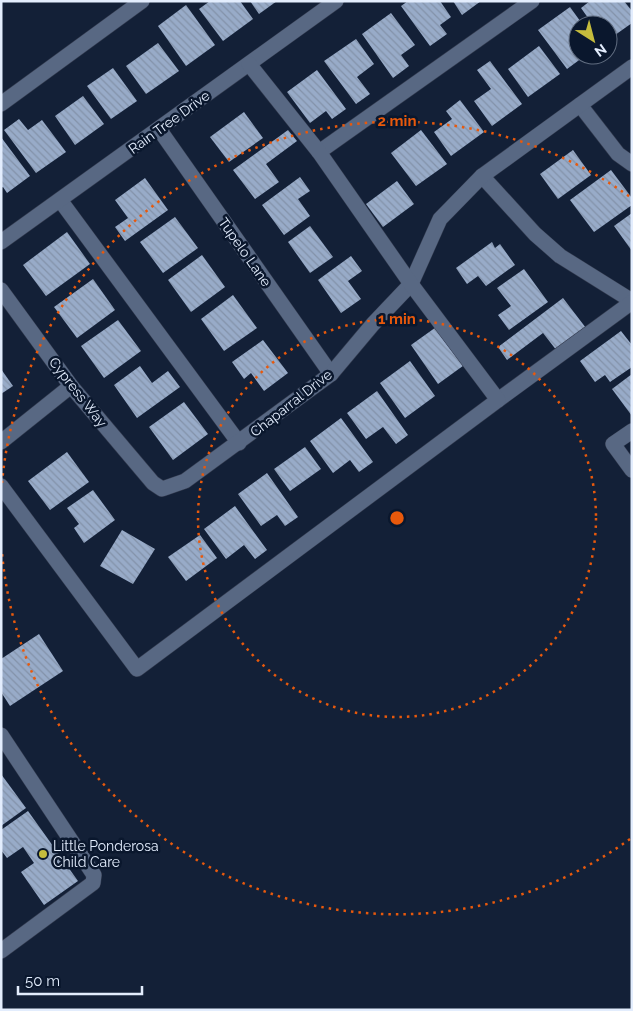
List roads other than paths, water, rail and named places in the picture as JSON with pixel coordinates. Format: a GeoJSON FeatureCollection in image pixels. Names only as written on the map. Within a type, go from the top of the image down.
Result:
{"type":"FeatureCollection","features":[{"type":"Feature","properties":{"kind":"street"},"geometry":{"type":"LineString","coordinates":[[1,104],[142,1]]}},
{"type":"Feature","properties":{"kind":"street","name":"Rain Tree Drive"},"geometry":{"type":"LineString","coordinates":[[1,242],[336,1]]}},
{"type":"Feature","properties":{"kind":"street"},"geometry":{"type":"LineString","coordinates":[[319,152],[532,1]]}},
{"type":"Feature","properties":{"kind":"street"},"geometry":{"type":"LineString","coordinates":[[249,64],[319,152],[411,284],[498,400]]}},
{"type":"Feature","properties":{"kind":"street","name":"Chaparral Drive"},"geometry":{"type":"LineString","coordinates":[[162,489],[185,481],[331,374],[373,324],[411,284],[440,219],[482,176],[632,67]]}},
{"type":"Feature","properties":{"kind":"street"},"geometry":{"type":"LineString","coordinates":[[580,105],[618,154],[632,164]]}},
{"type":"Feature","properties":{"kind":"street","name":"Tupelo Lane"},"geometry":{"type":"LineString","coordinates":[[159,129],[331,374]]}},
{"type":"Feature","properties":{"kind":"street"},"geometry":{"type":"LineString","coordinates":[[1,486],[137,669],[632,302],[560,256],[535,234],[482,176]]}},
{"type":"Feature","properties":{"kind":"street"},"geometry":{"type":"LineString","coordinates":[[60,200],[239,443]]}},
{"type":"Feature","properties":{"kind":"street","name":"Cypress Way"},"geometry":{"type":"LineString","coordinates":[[1,290],[71,386],[153,483],[162,489]]}},
{"type":"Feature","properties":{"kind":"street"},"geometry":{"type":"LineString","coordinates":[[1,442],[71,386]]}},
{"type":"Feature","properties":{"kind":"street"},"geometry":{"type":"LineString","coordinates":[[632,431],[613,444],[632,470]]}},
{"type":"Feature","properties":{"kind":"street"},"geometry":{"type":"LineString","coordinates":[[1,735],[94,875],[93,883],[1,951]]}},
{"type":"Feature","properties":{"kind":"place","name":"Little Ponderosa Child Care"},"geometry":{"type":"Point","coordinates":[43,854]}}]}
